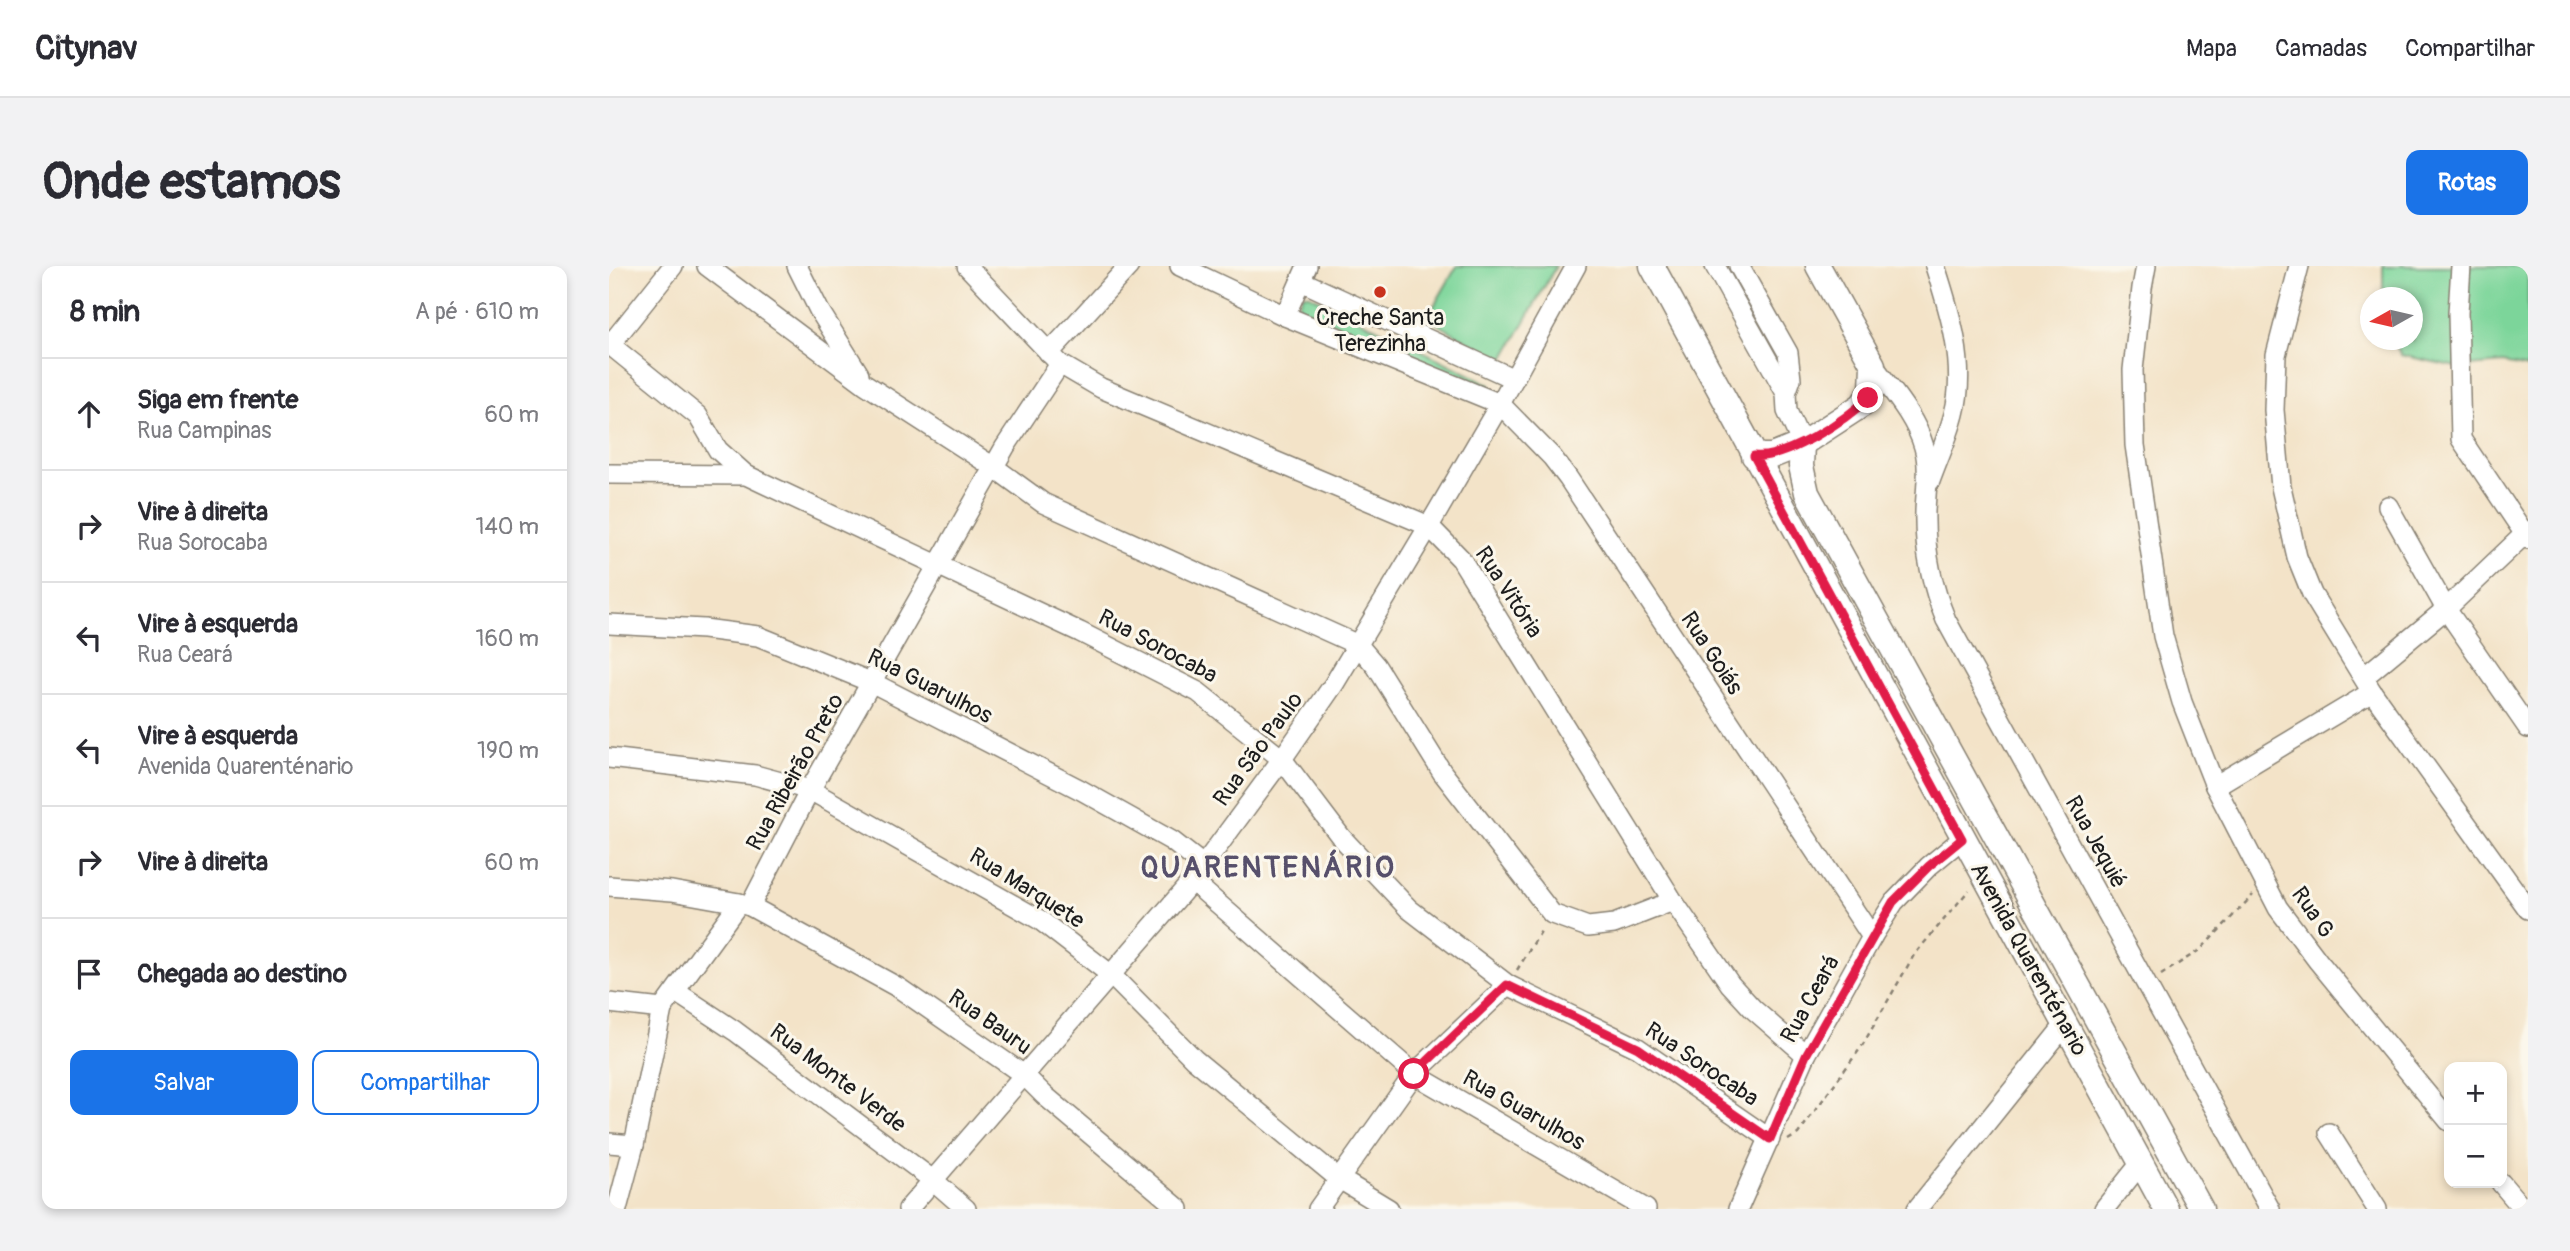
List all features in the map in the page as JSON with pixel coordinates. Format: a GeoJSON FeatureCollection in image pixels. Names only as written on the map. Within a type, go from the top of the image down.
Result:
{"type":"FeatureCollection","features":[{"type":"Feature","properties":{"kind":"main road"},"geometry":{"type":"LineString","coordinates":[[1754,456],[1772,456],[1802,444],[1868,398],[1874,381],[1873,365],[1818,266]]}},
{"type":"Feature","properties":{"kind":"main road","name":"Avenida Quarenténario"},"geometry":{"type":"LineString","coordinates":[[1651,267],[2166,1209]]}},
{"type":"Feature","properties":{"kind":"main road"},"geometry":{"type":"LineString","coordinates":[[1802,444],[1801,466],[1807,493],[2201,1209]]}},
{"type":"Feature","properties":{"kind":"street"},"geometry":{"type":"LineString","coordinates":[[673,266],[610,344],[698,416],[718,450],[747,475]]}},
{"type":"Feature","properties":{"kind":"street"},"geometry":{"type":"LineString","coordinates":[[707,266],[865,384],[1054,508],[1358,645],[1376,666],[1442,772],[1552,914],[1588,928],[1614,924],[1673,901]]}},
{"type":"Feature","properties":{"kind":"street"},"geometry":{"type":"LineString","coordinates":[[797,266],[819,310],[865,384]]}},
{"type":"Feature","properties":{"kind":"street","name":"Rua Vitória"},"geometry":{"type":"LineString","coordinates":[[967,266],[1054,358],[1101,388],[1429,526],[1461,559],[1673,901],[1730,984],[1753,1009],[1806,1055]]}},
{"type":"Feature","properties":{"kind":"street","name":"Rua Ribeirão Preto"},"geometry":{"type":"LineString","coordinates":[[617,1209],[634,1145],[662,1009],[744,905],[995,468],[1054,358],[1129,266]]}},
{"type":"Feature","properties":{"kind":"street"},"geometry":{"type":"LineString","coordinates":[[1180,266],[1285,316],[1500,404]]}},
{"type":"Feature","properties":{"kind":"street","name":"Rua São Paulo"},"geometry":{"type":"LineString","coordinates":[[908,1209],[1198,874],[1282,759],[1334,684],[1429,526],[1576,266]]}},
{"type":"Feature","properties":{"kind":"street"},"geometry":{"type":"LineString","coordinates":[[1714,266],[1786,393]]}},
{"type":"Feature","properties":{"kind":"street"},"geometry":{"type":"LineString","coordinates":[[1739,266],[1789,353],[1791,379],[1786,393],[1787,411],[1802,444]]}},
{"type":"Feature","properties":{"kind":"street"},"geometry":{"type":"LineString","coordinates":[[1928,485],[1954,414],[1958,386],[1956,346],[1935,266]]}},
{"type":"Feature","properties":{"kind":"street","name":"Rua G"},"geometry":{"type":"LineString","coordinates":[[2146,266],[2133,370],[2135,445],[2163,636],[2182,702],[2215,786],[2278,908],[2444,1115]]}},
{"type":"Feature","properties":{"kind":"street"},"geometry":{"type":"LineString","coordinates":[[2299,266],[2276,355],[2274,410],[2281,487],[2297,557],[2312,594],[2368,684],[2528,909]]}},
{"type":"Feature","properties":{"kind":"street"},"geometry":{"type":"LineString","coordinates":[[2215,786],[2368,684],[2527,534],[2461,439],[2458,313],[2461,266]]}},
{"type":"Feature","properties":{"kind":"street"},"geometry":{"type":"LineString","coordinates":[[1285,316],[1304,274],[1514,379]]}},
{"type":"Feature","properties":{"kind":"street"},"geometry":{"type":"LineString","coordinates":[[1873,365],[1917,430],[1924,449],[1928,485]]}},
{"type":"Feature","properties":{"kind":"street","name":"Rua Goiás"},"geometry":{"type":"LineString","coordinates":[[1500,404],[1552,457],[1568,478],[1872,937]]}},
{"type":"Feature","properties":{"kind":"street","name":"Rua Sorocaba"},"geometry":{"type":"LineString","coordinates":[[609,474],[747,475],[939,565],[1198,692],[1282,759],[1341,837],[1409,909],[1507,985],[1638,1048],[1770,1139]]}},
{"type":"Feature","properties":{"kind":"street","name":"Rua Jequié"},"geometry":{"type":"LineString","coordinates":[[1928,485],[1926,542],[1929,574],[1946,620],[2270,1209]]}},
{"type":"Feature","properties":{"kind":"street"},"geometry":{"type":"LineString","coordinates":[[2388,506],[2446,608],[2528,728]]}},
{"type":"Feature","properties":{"kind":"street","name":"Rua Guarulhos"},"geometry":{"type":"LineString","coordinates":[[609,624],[704,629],[758,636],[873,683],[1172,841],[1198,874],[1414,1074],[1646,1209]]}},
{"type":"Feature","properties":{"kind":"street","name":"Rua Marquete"},"geometry":{"type":"LineString","coordinates":[[609,758],[755,775],[810,790],[1039,920],[1110,974],[1194,1059],[1338,1178],[1389,1209]]}},
{"type":"Feature","properties":{"kind":"street","name":"Rua Ceará"},"geometry":{"type":"LineString","coordinates":[[1738,1209],[1806,1055],[1893,902],[1929,866],[1962,839]]}},
{"type":"Feature","properties":{"kind":"street","name":"Rua Bauru"},"geometry":{"type":"LineString","coordinates":[[609,886],[673,891],[744,905],[899,988],[1024,1075],[1179,1209]]}},
{"type":"Feature","properties":{"kind":"street"},"geometry":{"type":"LineString","coordinates":[[1318,1209],[1414,1074],[1507,985]]}},
{"type":"Feature","properties":{"kind":"street","name":"Rua Monte Verde"},"geometry":{"type":"LineString","coordinates":[[676,992],[734,1031],[934,1181],[966,1209]]}},
{"type":"Feature","properties":{"kind":"street"},"geometry":{"type":"LineString","coordinates":[[609,1003],[662,1009]]}},
{"type":"Feature","properties":{"kind":"street"},"geometry":{"type":"LineString","coordinates":[[1917,1209],[2064,1026]]}},
{"type":"Feature","properties":{"kind":"street"},"geometry":{"type":"LineString","coordinates":[[2329,1133],[2377,1209]]}},
{"type":"Feature","properties":{"kind":"street"},"geometry":{"type":"LineString","coordinates":[[609,1143],[634,1145]]}},
{"type":"Feature","properties":{"kind":"street"},"geometry":{"type":"LineString","coordinates":[[2104,1209],[2141,1163]]}},
{"type":"Feature","properties":{"kind":"street"},"geometry":{"type":"LineString","coordinates":[[2505,1188],[2523,1209]]}},
{"type":"Feature","properties":{"kind":"path"},"geometry":{"type":"LineString","coordinates":[[1770,1139],[1791,1140],[1798,1134],[1862,1046],[1914,955],[1983,874]]}},
{"type":"Feature","properties":{"kind":"path"},"geometry":{"type":"LineString","coordinates":[[2146,984],[2201,949],[2265,884]]}},
{"type":"Feature","properties":{"kind":"path"},"geometry":{"type":"LineString","coordinates":[[1507,985],[1552,914]]}},
{"type":"Feature","properties":{"kind":"green space"},"geometry":{"type":"Polygon","coordinates":[[[1457,266],[1556,266],[1503,361],[1427,318],[1457,266]]]}},
{"type":"Feature","properties":{"kind":"green space"},"geometry":{"type":"Polygon","coordinates":[[[2383,266],[2528,266],[2528,368],[2503,363],[2457,367],[2401,355],[2398,350],[2423,350],[2423,287],[2383,287],[2383,266]]]}},
{"type":"Feature","properties":{"kind":"green space"},"geometry":{"type":"Polygon","coordinates":[[[1303,294],[1310,295],[1487,383],[1491,391],[1485,394],[1301,308],[1298,304],[1303,294]]]}},
{"type":"Feature","properties":{"kind":"place","name":"Creche Santa Terezinha"},"geometry":{"type":"Point","coordinates":[1380,292]}},
{"type":"Feature","properties":{"kind":"district","name":"QUARENTENÁRIO"},"geometry":{"type":"Point","coordinates":[1268,867]}},
{"type":"Feature","properties":{"kind":"route"},"geometry":{"type":"LineString","coordinates":[[1414,1074],[1507,985],[1638,1048],[1770,1139],[1806,1055],[1893,902],[1929,866],[1962,839],[1754,456],[1772,456],[1802,444],[1868,398]]}}]}
